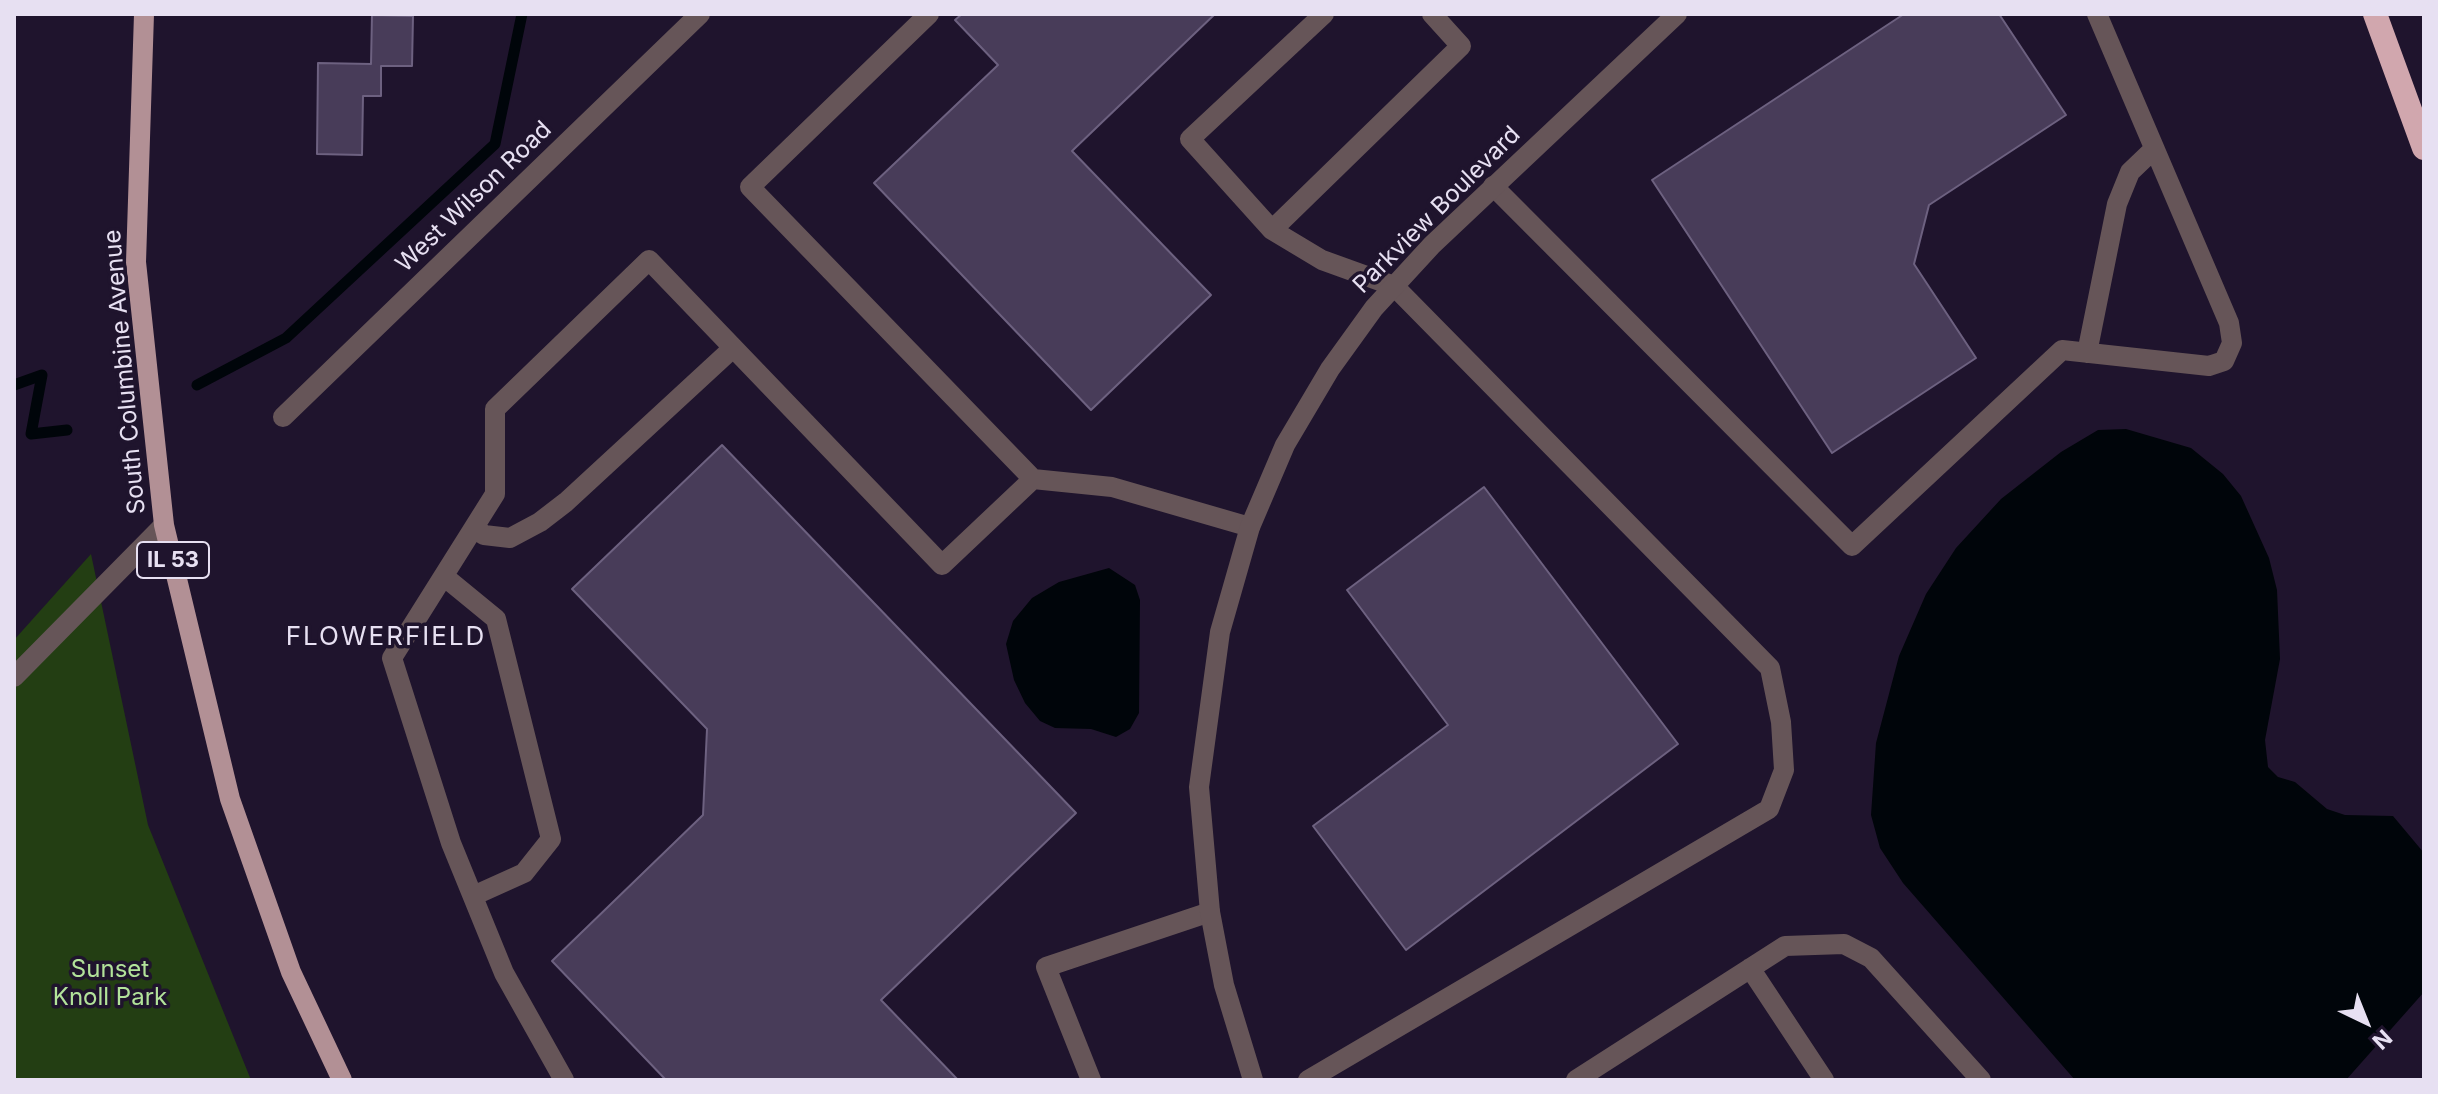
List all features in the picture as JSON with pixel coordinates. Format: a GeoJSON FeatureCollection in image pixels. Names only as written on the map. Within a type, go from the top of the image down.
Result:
{"type":"FeatureCollection","features":[{"type":"Feature","properties":{"kind":"highway"},"geometry":{"type":"LineString","coordinates":[[2375,14],[2424,148]]}},
{"type":"Feature","properties":{"kind":"main road","name":"South Columbine Avenue"},"geometry":{"type":"LineString","coordinates":[[144,14],[136,262],[164,525],[230,799],[291,972],[342,1080]]}},
{"type":"Feature","properties":{"kind":"street","name":"West Wilson Road"},"geometry":{"type":"LineString","coordinates":[[283,417],[700,14]]}},
{"type":"Feature","properties":{"kind":"street"},"geometry":{"type":"LineString","coordinates":[[929,14],[750,187],[1033,479],[1112,487],[1250,527]]}},
{"type":"Feature","properties":{"kind":"street"},"geometry":{"type":"LineString","coordinates":[[1308,1080],[1769,809],[1784,770],[1781,722],[1770,668],[1394,286],[1322,260],[1272,230],[1190,139],[1324,14]]}},
{"type":"Feature","properties":{"kind":"street"},"geometry":{"type":"LineString","coordinates":[[1272,230],[1461,46],[1432,14]]}},
{"type":"Feature","properties":{"kind":"street","name":"Parkview Boulevard"},"geometry":{"type":"LineString","coordinates":[[1253,1080],[1224,985],[1210,912],[1199,787],[1220,632],[1250,527],[1285,445],[1330,369],[1394,286],[1493,186],[1677,14]]}},
{"type":"Feature","properties":{"kind":"street"},"geometry":{"type":"LineString","coordinates":[[1493,186],[1852,546],[2062,350],[2209,366],[2224,361],[2232,343],[2229,323],[2097,14]]}},
{"type":"Feature","properties":{"kind":"street"},"geometry":{"type":"LineString","coordinates":[[2087,353],[2117,204],[2130,172],[2154,149]]}},
{"type":"Feature","properties":{"kind":"street"},"geometry":{"type":"LineString","coordinates":[[564,1080],[504,973],[451,843],[392,658],[446,578],[495,494],[495,409],[649,260],[942,565],[1033,479]]}},
{"type":"Feature","properties":{"kind":"street"},"geometry":{"type":"LineString","coordinates":[[475,528],[484,535],[510,538],[540,522],[566,502],[733,348]]}},
{"type":"Feature","properties":{"kind":"street"},"geometry":{"type":"LineString","coordinates":[[14,677],[164,525]]}},
{"type":"Feature","properties":{"kind":"street"},"geometry":{"type":"LineString","coordinates":[[446,578],[496,619],[551,839],[524,873],[473,896]]}},
{"type":"Feature","properties":{"kind":"street"},"geometry":{"type":"LineString","coordinates":[[1091,1080],[1046,967],[1210,912]]}},
{"type":"Feature","properties":{"kind":"street"},"geometry":{"type":"LineString","coordinates":[[1576,1080],[1785,946],[1844,944],[1871,958],[1981,1080]]}},
{"type":"Feature","properties":{"kind":"street"},"geometry":{"type":"LineString","coordinates":[[1750,968],[1824,1080]]}},
{"type":"Feature","properties":{"kind":"green space","name":"Sunset Knoll Park"},"geometry":{"type":"Polygon","coordinates":[[[91,554],[148,825],[251,1080],[14,1080],[14,640],[91,554]]]}},
{"type":"Feature","properties":{"kind":"shaded area"},"geometry":{"type":"Polygon","coordinates":[[[2126,429],[2191,448],[2223,474],[2241,496],[2269,558],[2277,590],[2280,659],[2265,740],[2268,767],[2278,777],[2295,782],[2327,809],[2345,815],[2393,816],[2424,853],[2424,992],[2346,1080],[2075,1080],[1903,883],[1880,848],[1871,815],[1876,743],[1899,656],[1926,594],[1956,548],[2001,499],[2061,452],[2098,430],[2126,429]]]}},
{"type":"Feature","properties":{"kind":"shaded area"},"geometry":{"type":"Polygon","coordinates":[[[1109,568],[1135,585],[1140,600],[1139,713],[1130,729],[1116,737],[1091,729],[1055,728],[1040,721],[1025,703],[1014,680],[1006,644],[1013,621],[1032,598],[1059,582],[1109,568]]]}},
{"type":"Feature","properties":{"kind":"building"},"geometry":{"type":"Polygon","coordinates":[[[962,14],[1215,14],[1072,151],[1211,295],[1091,410],[874,183],[998,65],[955,20],[962,14]]]}},
{"type":"Feature","properties":{"kind":"building"},"geometry":{"type":"Polygon","coordinates":[[[1904,14],[1999,14],[2066,115],[1929,205],[1914,264],[1976,358],[1832,453],[1652,180],[1904,14]]]}},
{"type":"Feature","properties":{"kind":"building"},"geometry":{"type":"Polygon","coordinates":[[[372,15],[413,16],[412,66],[381,66],[381,96],[363,96],[362,155],[317,154],[318,63],[371,64],[372,15]]]}},
{"type":"Feature","properties":{"kind":"building"},"geometry":{"type":"Polygon","coordinates":[[[722,445],[1076,813],[881,1000],[958,1080],[666,1080],[552,961],[703,815],[707,729],[572,589],[722,445]]]}},
{"type":"Feature","properties":{"kind":"building"},"geometry":{"type":"Polygon","coordinates":[[[1484,487],[1678,744],[1406,950],[1313,826],[1448,725],[1347,590],[1484,487]]]}},
{"type":"Feature","properties":{"kind":"waterway"},"geometry":{"type":"LineString","coordinates":[[197,385],[286,338],[495,144],[522,14]]}},
{"type":"Feature","properties":{"kind":"waterway"},"geometry":{"type":"LineString","coordinates":[[14,385],[42,375],[31,434],[67,430]]}},
{"type":"Feature","properties":{"kind":"district","name":"FLOWERFIELD"},"geometry":{"type":"Point","coordinates":[386,637]}}]}
